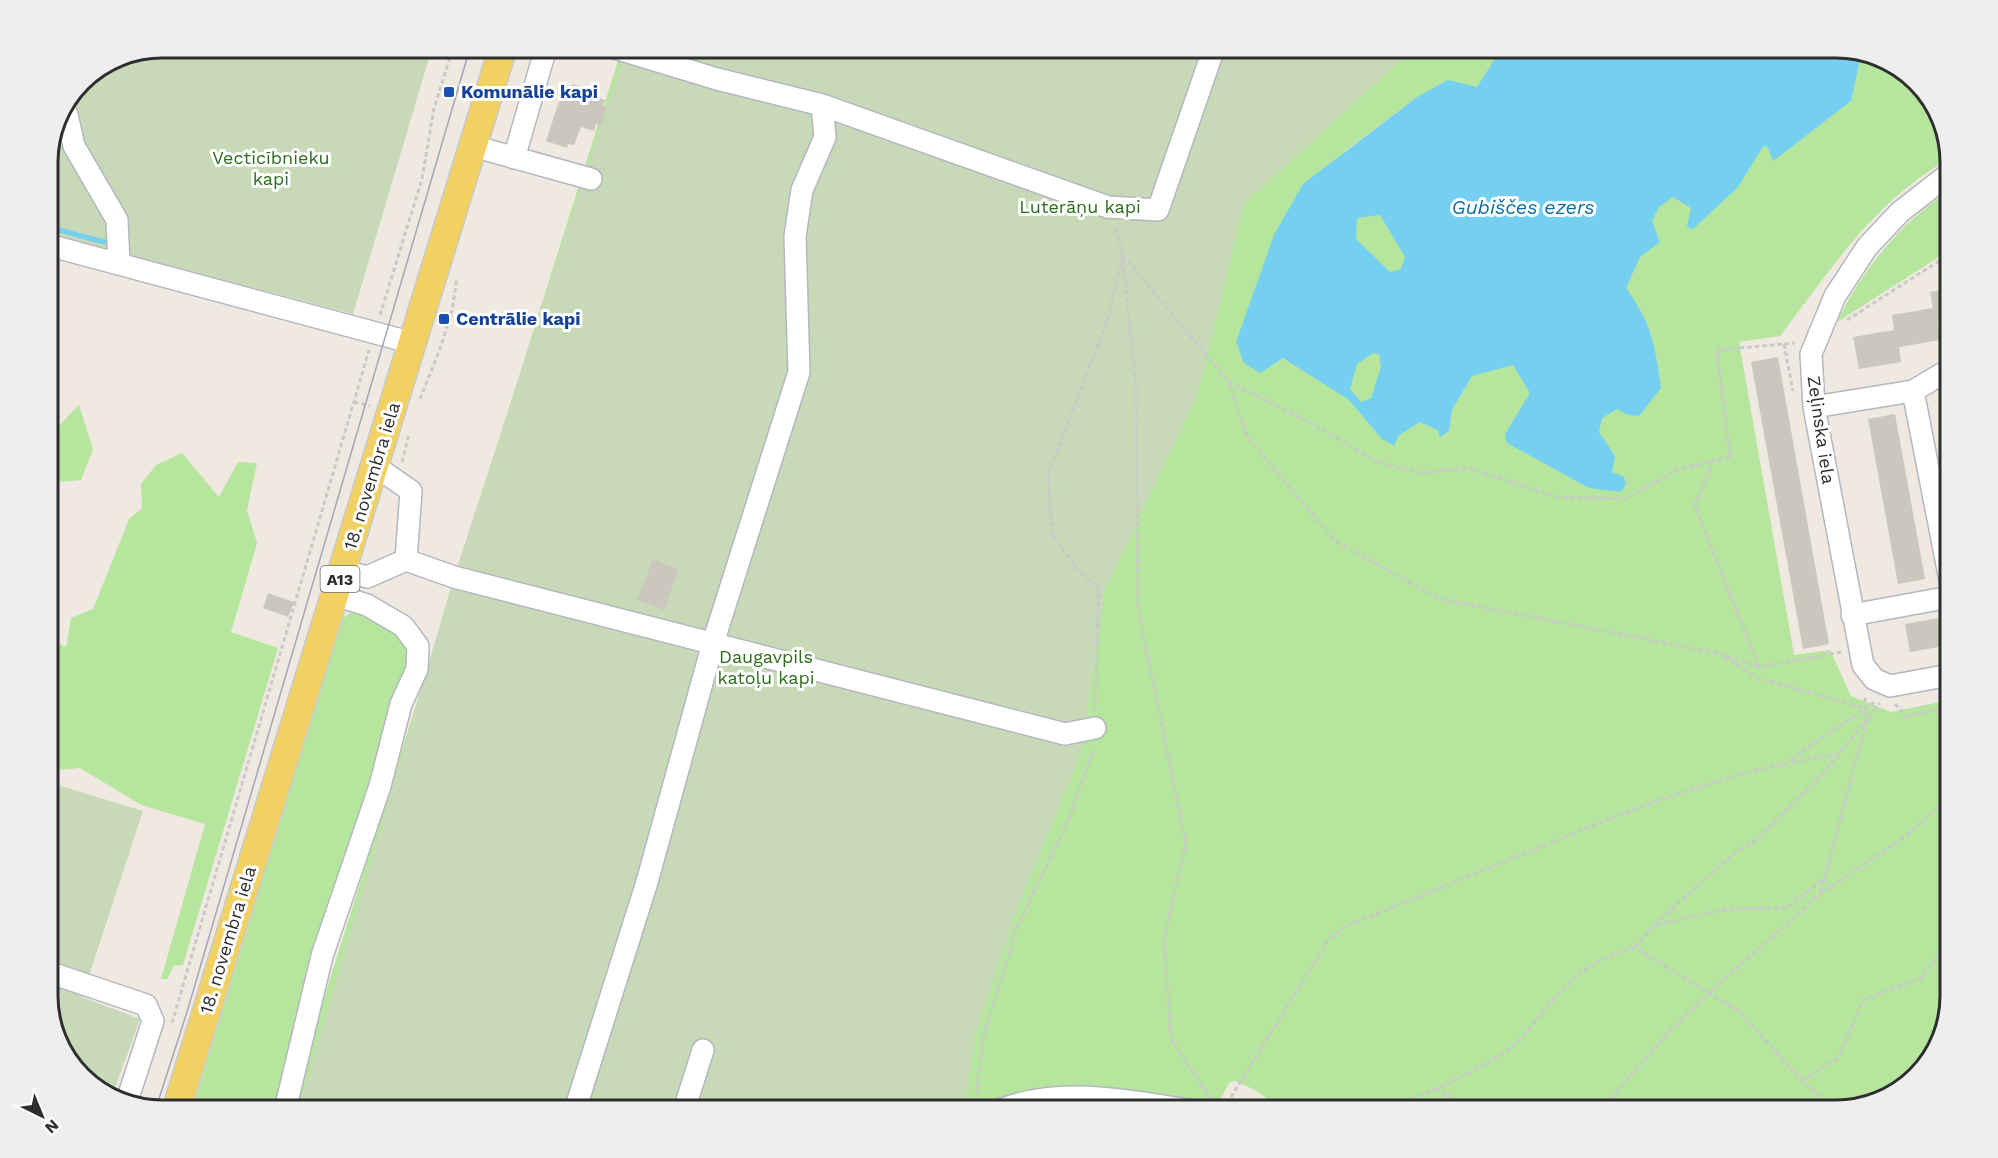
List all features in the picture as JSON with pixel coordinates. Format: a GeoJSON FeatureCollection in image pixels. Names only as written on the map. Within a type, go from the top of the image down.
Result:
{"type":"FeatureCollection","features":[{"type":"Feature","properties":{"kind":"main road","name":"18. novembra iela"},"geometry":{"type":"LineString","coordinates":[[179,1100],[500,58]]}},
{"type":"Feature","properties":{"kind":"street"},"geometry":{"type":"LineString","coordinates":[[514,158],[543,58]]}},
{"type":"Feature","properties":{"kind":"street"},"geometry":{"type":"LineString","coordinates":[[648,58],[717,79],[822,105],[1108,207],[1158,210],[1211,58]]}},
{"type":"Feature","properties":{"kind":"street"},"geometry":{"type":"LineString","coordinates":[[578,1100],[647,882],[713,643],[799,372],[795,236],[801,190],[825,137],[822,105]]}},
{"type":"Feature","properties":{"kind":"street"},"geometry":{"type":"LineString","coordinates":[[66,124],[63,145],[117,220],[119,264]]}},
{"type":"Feature","properties":{"kind":"street"},"geometry":{"type":"LineString","coordinates":[[473,146],[591,178]]}},
{"type":"Feature","properties":{"kind":"street","name":"Zeļinska iela"},"geometry":{"type":"LineString","coordinates":[[1884,687],[1863,665],[1852,615],[1814,406],[1811,354],[1835,297],[1867,247],[1900,212],[1939,182]]}},
{"type":"Feature","properties":{"kind":"street"},"geometry":{"type":"LineString","coordinates":[[59,248],[413,343]]}},
{"type":"Feature","properties":{"kind":"street"},"geometry":{"type":"LineString","coordinates":[[1814,406],[1914,391],[1939,376]]}},
{"type":"Feature","properties":{"kind":"street"},"geometry":{"type":"LineString","coordinates":[[1914,391],[1939,525]]}},
{"type":"Feature","properties":{"kind":"street"},"geometry":{"type":"LineString","coordinates":[[375,466],[411,491],[406,560]]}},
{"type":"Feature","properties":{"kind":"street"},"geometry":{"type":"LineString","coordinates":[[342,570],[367,577],[406,560],[454,577],[1065,734],[1095,728]]}},
{"type":"Feature","properties":{"kind":"street"},"geometry":{"type":"LineString","coordinates":[[287,1100],[322,956],[380,786],[401,704],[417,669],[417,646],[403,626],[367,605],[335,596]]}},
{"type":"Feature","properties":{"kind":"street"},"geometry":{"type":"LineString","coordinates":[[1852,615],[1940,599]]}},
{"type":"Feature","properties":{"kind":"street"},"geometry":{"type":"LineString","coordinates":[[1884,687],[1940,677]]}},
{"type":"Feature","properties":{"kind":"street"},"geometry":{"type":"LineString","coordinates":[[59,976],[146,1005],[153,1021],[129,1094]]}},
{"type":"Feature","properties":{"kind":"street"},"geometry":{"type":"LineString","coordinates":[[687,1100],[703,1050]]}},
{"type":"Feature","properties":{"kind":"street"},"geometry":{"type":"LineString","coordinates":[[1038,1100],[1083,1095],[1118,1100]]}},
{"type":"Feature","properties":{"kind":"path"},"geometry":{"type":"LineString","coordinates":[[171,1027],[422,178],[434,108],[450,58]]}},
{"type":"Feature","properties":{"kind":"path"},"geometry":{"type":"LineString","coordinates":[[1108,207],[1123,255],[1136,389],[1138,609],[1186,844],[1164,938],[1171,1039],[1211,1100]]}},
{"type":"Feature","properties":{"kind":"path"},"geometry":{"type":"LineString","coordinates":[[1123,255],[1228,381],[1248,438],[1335,541],[1440,599],[1718,653],[1759,667],[1860,649]]}},
{"type":"Feature","properties":{"kind":"path"},"geometry":{"type":"LineString","coordinates":[[975,1100],[984,1034],[1018,925],[1069,819],[1094,750],[1099,589],[1077,569],[1052,534],[1048,475],[1107,322],[1123,255]]}},
{"type":"Feature","properties":{"kind":"path"},"geometry":{"type":"LineString","coordinates":[[1844,322],[1939,261]]}},
{"type":"Feature","properties":{"kind":"path"},"geometry":{"type":"LineString","coordinates":[[1228,381],[1314,424],[1377,462],[1421,473],[1469,468],[1557,497],[1625,499],[1678,469],[1730,457],[1717,350],[1815,340]]}},
{"type":"Feature","properties":{"kind":"path"},"geometry":{"type":"LineString","coordinates":[[1713,460],[1695,506],[1759,667]]}},
{"type":"Feature","properties":{"kind":"path"},"geometry":{"type":"LineString","coordinates":[[1718,653],[1758,678],[1865,708]]}},
{"type":"Feature","properties":{"kind":"path"},"geometry":{"type":"LineString","coordinates":[[1884,687],[1906,716],[1940,709]]}},
{"type":"Feature","properties":{"kind":"path"},"geometry":{"type":"LineString","coordinates":[[1408,1100],[1435,1088],[1514,1045],[1567,984],[1602,957],[1635,947],[1654,925],[1737,851],[1756,840],[1840,754],[1866,723],[1864,697],[1884,687]]}},
{"type":"Feature","properties":{"kind":"path"},"geometry":{"type":"LineString","coordinates":[[1788,761],[1865,708],[1884,687]]}},
{"type":"Feature","properties":{"kind":"path"},"geometry":{"type":"LineString","coordinates":[[1821,893],[1866,723],[1884,687]]}},
{"type":"Feature","properties":{"kind":"path"},"geometry":{"type":"LineString","coordinates":[[1229,1100],[1329,939],[1344,927],[1608,819],[1720,778],[1788,761],[1840,754]]}},
{"type":"Feature","properties":{"kind":"path"},"geometry":{"type":"LineString","coordinates":[[1610,1100],[1663,1038],[1710,992],[1821,893],[1905,837],[1940,806]]}},
{"type":"Feature","properties":{"kind":"path"},"geometry":{"type":"LineString","coordinates":[[1654,925],[1727,909],[1786,908],[1825,878]]}},
{"type":"Feature","properties":{"kind":"path"},"geometry":{"type":"LineString","coordinates":[[1635,947],[1740,1012],[1802,1081],[1824,1100]]}},
{"type":"Feature","properties":{"kind":"path"},"geometry":{"type":"LineString","coordinates":[[1802,1081],[1839,1057],[1863,1000],[1921,978],[1940,953]]}},
{"type":"Feature","properties":{"kind":"path"},"geometry":{"type":"LineString","coordinates":[[1435,1088],[1456,1100]]}},
{"type":"Feature","properties":{"kind":"green space","name":"Vecticībnieku kapi"},"geometry":{"type":"Polygon","coordinates":[[[163,58],[429,58],[353,314],[59,236],[59,156],[66,123],[76,105],[89,89],[105,76],[123,66],[163,58]]]}},
{"type":"Feature","properties":{"kind":"green space","name":"Luterāņu kapi"},"geometry":{"type":"Polygon","coordinates":[[[619,58],[1835,58],[1862,62],[1887,72],[1914,94],[1929,117],[1937,142],[1939,165],[1898,195],[1876,216],[1837,261],[1780,336],[1739,342],[1794,655],[1830,650],[1851,696],[1891,712],[1940,702],[1940,995],[1936,1022],[1926,1047],[1909,1069],[1887,1086],[1862,1096],[1835,1100],[1268,1100],[1235,1081],[1229,1083],[1220,1100],[292,1100],[619,58]],[[1417,97],[1344,152],[1339,172],[1417,97]],[[1472,376],[1420,422],[1437,430],[1440,436],[1449,431],[1452,410],[1472,376]]]}},
{"type":"Feature","properties":{"kind":"green space","name":"Daugavpils katoļu kapi"},"geometry":{"type":"Polygon","coordinates":[[[623,58],[1404,58],[1244,204],[1198,394],[1105,590],[1081,753],[1013,920],[975,1037],[966,1100],[301,1100],[454,577],[623,58]]]}},
{"type":"Feature","properties":{"kind":"green space"},"geometry":{"type":"Polygon","coordinates":[[[1939,198],[1939,257],[1837,322],[1871,265],[1899,232],[1939,198]]]}},
{"type":"Feature","properties":{"kind":"green space"},"geometry":{"type":"Polygon","coordinates":[[[79,405],[93,449],[81,480],[59,482],[59,426],[79,405]]]}},
{"type":"Feature","properties":{"kind":"green space"},"geometry":{"type":"Polygon","coordinates":[[[182,453],[219,497],[238,462],[257,463],[247,510],[257,543],[231,632],[278,648],[183,965],[174,966],[167,979],[161,979],[205,824],[141,805],[80,768],[59,770],[59,644],[66,647],[71,618],[93,609],[129,519],[142,508],[141,484],[156,465],[182,453]]]}},
{"type":"Feature","properties":{"kind":"green space"},"geometry":{"type":"Polygon","coordinates":[[[355,610],[385,619],[412,652],[283,1100],[195,1100],[343,618],[355,610]]]}},
{"type":"Feature","properties":{"kind":"green space"},"geometry":{"type":"Polygon","coordinates":[[[59,785],[143,811],[82,997],[140,1019],[115,1088],[89,1069],[76,1053],[64,1029],[59,1002],[59,785]]]}},
{"type":"Feature","properties":{"kind":"water","name":"Gubiščes ezers"},"geometry":{"type":"Polygon","coordinates":[[[1496,58],[1835,58],[1860,61],[1851,101],[1773,161],[1768,148],[1764,145],[1738,187],[1693,229],[1687,227],[1691,208],[1673,197],[1659,207],[1652,221],[1660,242],[1640,257],[1626,288],[1642,314],[1651,335],[1661,388],[1639,416],[1628,415],[1617,409],[1602,418],[1599,432],[1615,456],[1612,472],[1624,477],[1626,484],[1621,492],[1589,488],[1507,443],[1505,434],[1530,393],[1513,365],[1472,376],[1452,410],[1449,431],[1440,437],[1437,430],[1420,422],[1399,435],[1394,446],[1381,438],[1349,400],[1283,358],[1260,373],[1244,363],[1236,342],[1274,235],[1303,184],[1417,97],[1448,80],[1477,87],[1496,58]],[[1380,215],[1357,218],[1356,239],[1390,272],[1401,269],[1405,257],[1380,215]],[[1373,353],[1357,364],[1350,389],[1361,402],[1371,398],[1381,367],[1379,354],[1373,353]]]}},
{"type":"Feature","properties":{"kind":"building"},"geometry":{"type":"Polygon","coordinates":[[[572,84],[586,88],[585,93],[605,100],[603,105],[607,107],[601,126],[596,124],[594,131],[581,127],[574,145],[568,144],[567,148],[546,141],[564,86],[571,89],[572,84]]]}},
{"type":"Feature","properties":{"kind":"building"},"geometry":{"type":"Polygon","coordinates":[[[1939,291],[1939,340],[1899,347],[1901,362],[1859,369],[1853,337],[1894,330],[1892,315],[1933,308],[1930,292],[1939,291]]]}},
{"type":"Feature","properties":{"kind":"building"},"geometry":{"type":"Polygon","coordinates":[[[1778,357],[1829,644],[1803,649],[1751,362],[1778,357]]]}},
{"type":"Feature","properties":{"kind":"building"},"geometry":{"type":"Polygon","coordinates":[[[1895,414],[1925,579],[1898,584],[1868,419],[1895,414]]]}},
{"type":"Feature","properties":{"kind":"building"},"geometry":{"type":"Polygon","coordinates":[[[653,559],[679,570],[664,610],[637,600],[653,559]]]}},
{"type":"Feature","properties":{"kind":"building"},"geometry":{"type":"Polygon","coordinates":[[[268,593],[294,602],[288,617],[263,608],[268,593]]]}},
{"type":"Feature","properties":{"kind":"building"},"geometry":{"type":"Polygon","coordinates":[[[1940,618],[1940,647],[1910,652],[1905,624],[1940,618]]]}},
{"type":"Feature","properties":{"kind":"waterway"},"geometry":{"type":"LineString","coordinates":[[59,230],[104,242]]}},
{"type":"Feature","properties":{"kind":"tram line"},"geometry":{"type":"LineString","coordinates":[[159,1100],[187,1012],[467,58]]}},
{"type":"Feature","properties":{"kind":"place","name":"Komunālie kapi"},"geometry":{"type":"Point","coordinates":[449,92]}},
{"type":"Feature","properties":{"kind":"place","name":"Centrālie kapi"},"geometry":{"type":"Point","coordinates":[444,319]}}]}
